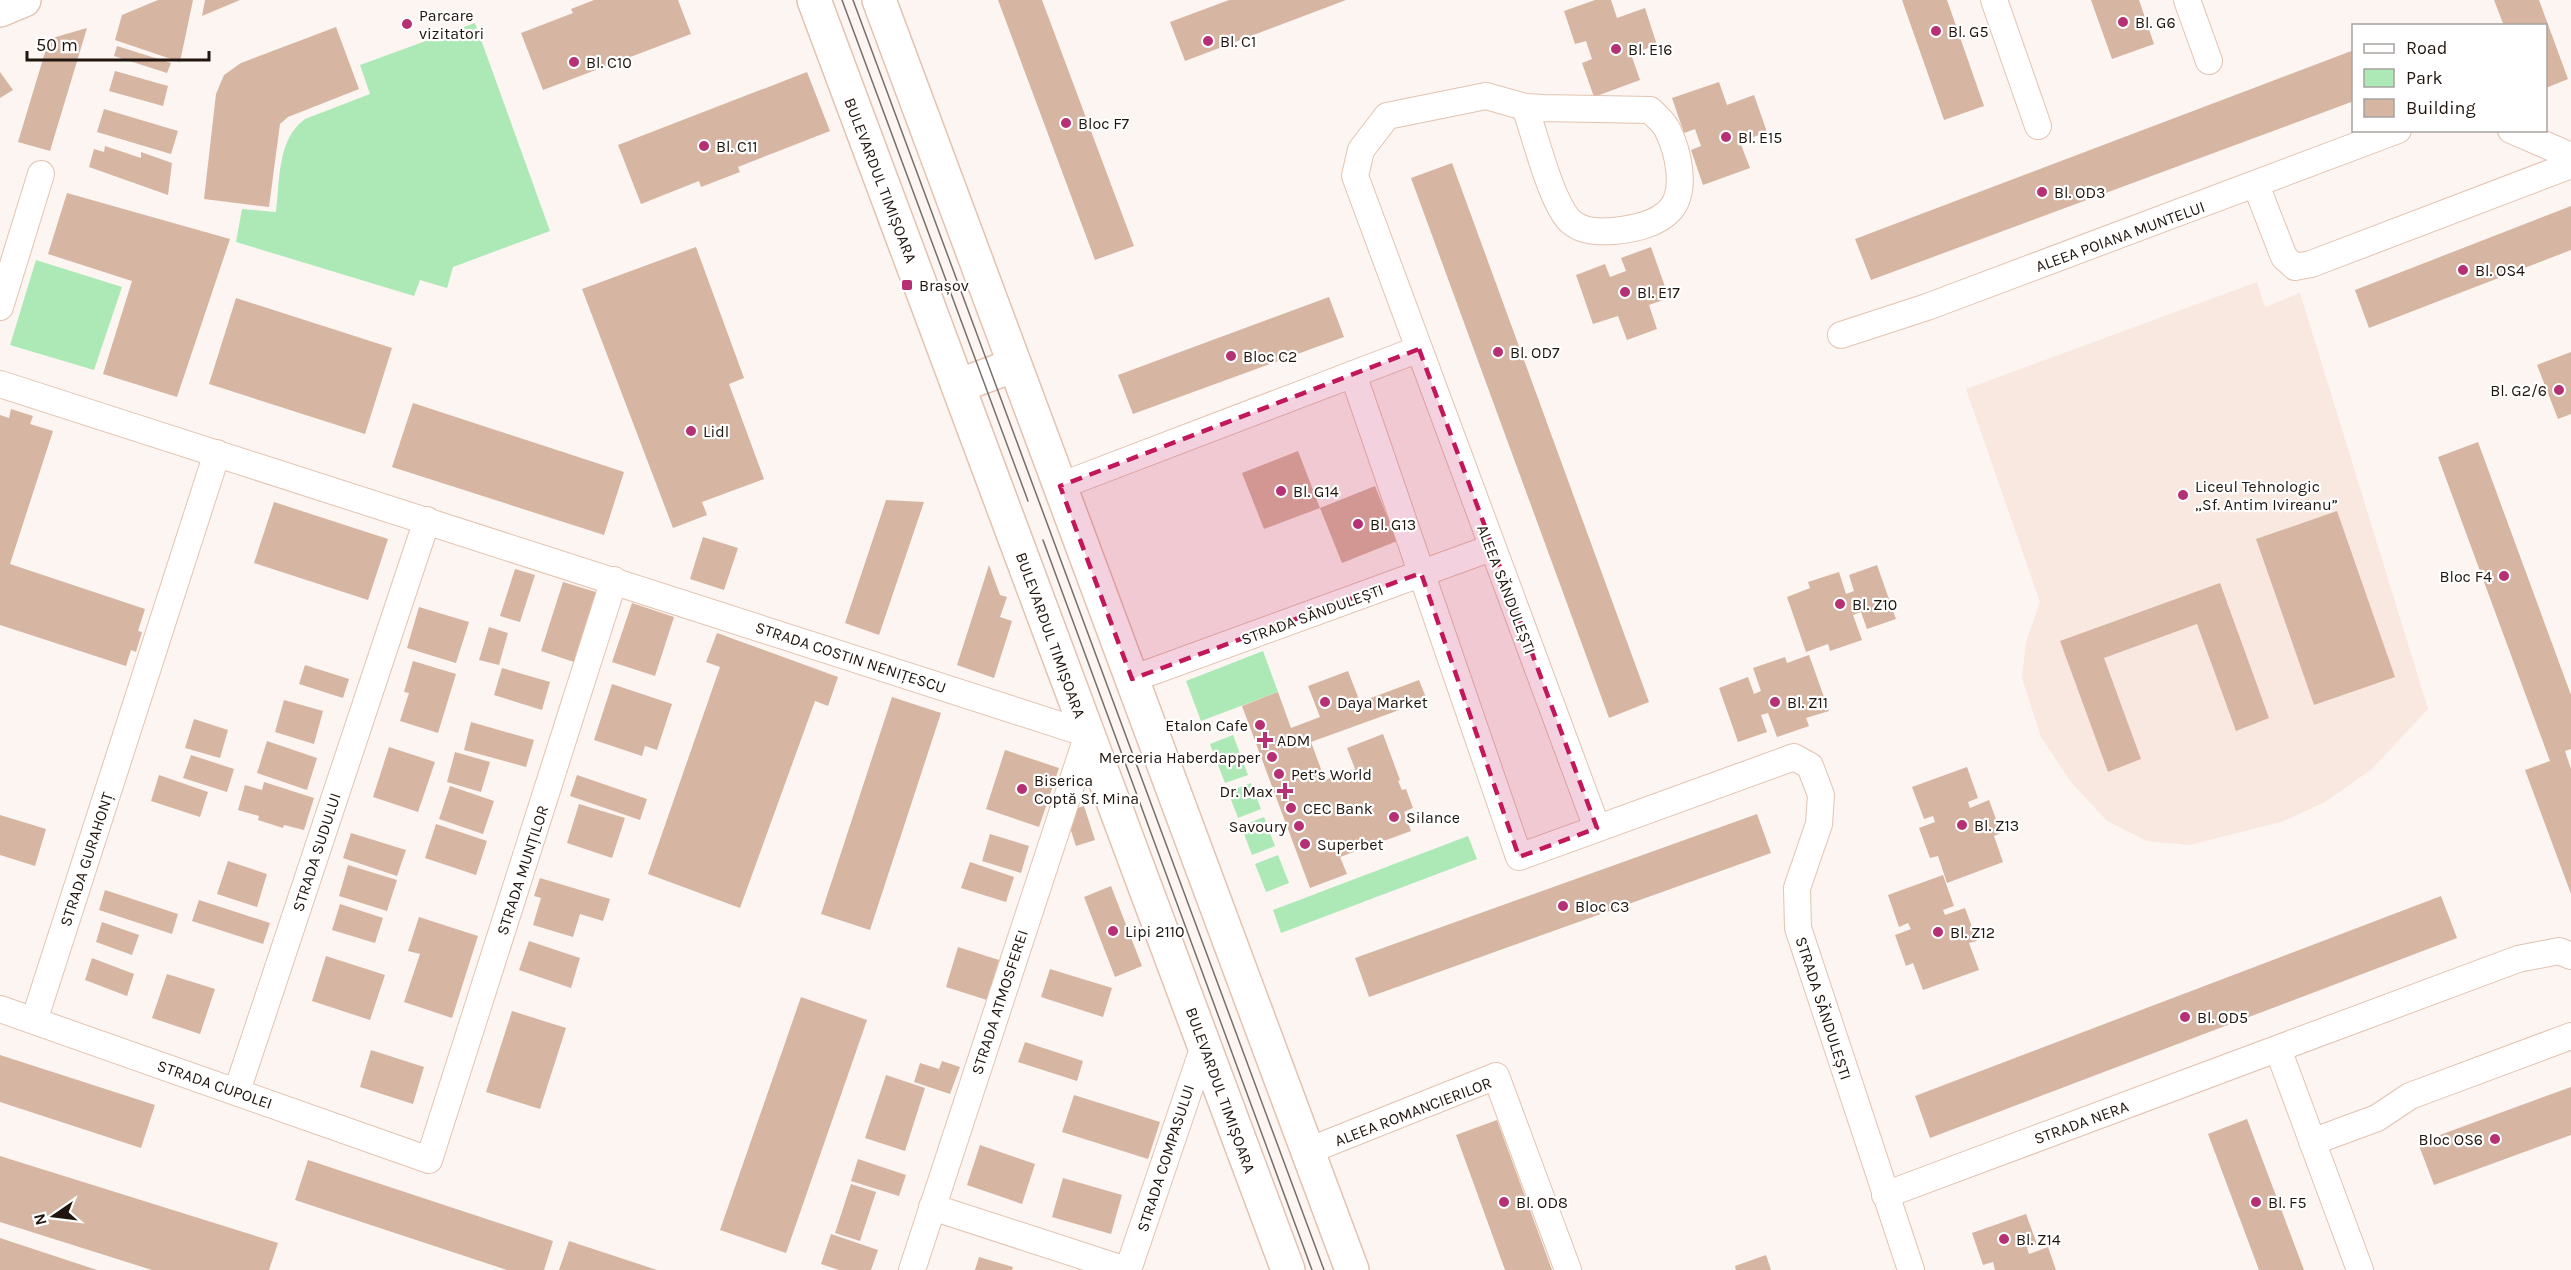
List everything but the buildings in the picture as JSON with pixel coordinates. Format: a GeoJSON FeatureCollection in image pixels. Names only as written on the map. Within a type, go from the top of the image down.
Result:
{"type":"FeatureCollection","features":[{"type":"Feature","properties":{"kind":"main road"},"geometry":{"type":"LineString","coordinates":[[0,10],[24,0]]}},
{"type":"Feature","properties":{"kind":"main road","name":"BULEVARDUL TIMIȘOARA"},"geometry":{"type":"LineString","coordinates":[[814,0],[1288,1270]]}},
{"type":"Feature","properties":{"kind":"main road"},"geometry":{"type":"LineString","coordinates":[[879,0],[1352,1270]]}},
{"type":"Feature","properties":{"kind":"main road"},"geometry":{"type":"LineString","coordinates":[[958,386],[1015,365]]}},
{"type":"Feature","properties":{"kind":"street"},"geometry":{"type":"LineString","coordinates":[[1994,0],[2038,126]]}},
{"type":"Feature","properties":{"kind":"street"},"geometry":{"type":"LineString","coordinates":[[2187,0],[2209,62]]}},
{"type":"Feature","properties":{"kind":"street","name":"ALEEA SĂNDULEȘTI"},"geometry":{"type":"LineString","coordinates":[[1525,107],[1558,204],[1570,221],[1587,231],[1635,229],[1660,218],[1671,209],[1677,199],[1681,175],[1668,129],[1650,110],[1525,107],[1486,96],[1387,116],[1360,150],[1355,176],[1491,548],[1597,828]]}},
{"type":"Feature","properties":{"kind":"street","name":"ALEEA POIANA MUNTELUI"},"geometry":{"type":"LineString","coordinates":[[1841,334],[1938,303],[2393,132]]}},
{"type":"Feature","properties":{"kind":"street"},"geometry":{"type":"LineString","coordinates":[[2516,132],[2571,156]]}},
{"type":"Feature","properties":{"kind":"street"},"geometry":{"type":"LineString","coordinates":[[2256,185],[2284,257],[2295,267],[2311,264],[2571,165]]}},
{"type":"Feature","properties":{"kind":"street"},"geometry":{"type":"LineString","coordinates":[[0,307],[41,174]]}},
{"type":"Feature","properties":{"kind":"street"},"geometry":{"type":"LineString","coordinates":[[1060,486],[1419,349]]}},
{"type":"Feature","properties":{"kind":"street"},"geometry":{"type":"LineString","coordinates":[[1353,374],[1421,573]]}},
{"type":"Feature","properties":{"kind":"street","name":"STRADA COSTIN NENIȚESCU"},"geometry":{"type":"LineString","coordinates":[[0,384],[1088,734]]}},
{"type":"Feature","properties":{"kind":"street","name":"STRADA GURAHONȚ"},"geometry":{"type":"LineString","coordinates":[[34,1021],[217,453]]}},
{"type":"Feature","properties":{"kind":"street","name":"STRADA SUDULUI"},"geometry":{"type":"LineString","coordinates":[[237,1092],[427,520]]}},
{"type":"Feature","properties":{"kind":"street","name":"STRADA SĂNDULEȘTI"},"geometry":{"type":"LineString","coordinates":[[1132,679],[1491,548]]}},
{"type":"Feature","properties":{"kind":"street","name":"STRADA SĂNDULEȘTI"},"geometry":{"type":"LineString","coordinates":[[1421,573],[1519,857],[1794,757],[1810,766],[1821,795],[1819,824],[1797,888],[1798,928],[1911,1270]]}},
{"type":"Feature","properties":{"kind":"street","name":"STRADA MUNȚILOR"},"geometry":{"type":"LineString","coordinates":[[429,1160],[614,580]]}},
{"type":"Feature","properties":{"kind":"street","name":"STRADA ATMOSFEREI"},"geometry":{"type":"LineString","coordinates":[[912,1270],[1088,734]]}},
{"type":"Feature","properties":{"kind":"street","name":"STRADA NERA"},"geometry":{"type":"LineString","coordinates":[[1885,1195],[2518,960],[2559,951],[2571,956]]}},
{"type":"Feature","properties":{"kind":"street","name":"STRADA CUPOLEI"},"geometry":{"type":"LineString","coordinates":[[0,1009],[429,1160]]}},
{"type":"Feature","properties":{"kind":"street"},"geometry":{"type":"LineString","coordinates":[[2312,1142],[2377,1118],[2410,1096],[2571,1036]]}},
{"type":"Feature","properties":{"kind":"street","name":"STRADA COMPASULUI"},"geometry":{"type":"LineString","coordinates":[[1127,1270],[1204,1046]]}},
{"type":"Feature","properties":{"kind":"street"},"geometry":{"type":"LineString","coordinates":[[2278,1049],[2360,1270]]}},
{"type":"Feature","properties":{"kind":"street","name":"ALEEA ROMANCIERILOR"},"geometry":{"type":"LineString","coordinates":[[1308,1151],[1496,1076],[1568,1270]]}},
{"type":"Feature","properties":{"kind":"street"},"geometry":{"type":"LineString","coordinates":[[932,1207],[1127,1270]]}},
{"type":"Feature","properties":{"kind":"highlighted area"},"geometry":{"type":"Polygon","coordinates":[[[1419,349],[1597,828],[1519,857],[1421,573],[1132,679],[1060,486],[1419,349]]]}},
{"type":"Feature","properties":{"kind":"shaded area","name":"Liceul Tehnologic „Sf. Antim Ivireanu”"},"geometry":{"type":"Polygon","coordinates":[[[2257,282],[2265,307],[2300,293],[2428,709],[2372,769],[2325,802],[2284,821],[2190,845],[2147,841],[2107,821],[2071,782],[2041,737],[2022,678],[2026,642],[2040,602],[1966,389],[2257,282]]]}},
{"type":"Feature","properties":{"kind":"green space"},"geometry":{"type":"Polygon","coordinates":[[[475,23],[550,231],[453,267],[447,288],[420,280],[414,296],[236,242],[242,209],[276,212],[282,161],[289,138],[296,127],[305,119],[370,94],[360,65],[475,23]]]}},
{"type":"Feature","properties":{"kind":"green space"},"geometry":{"type":"Polygon","coordinates":[[[36,260],[122,287],[94,370],[10,345],[36,260]]]}},
{"type":"Feature","properties":{"kind":"green space"},"geometry":{"type":"Polygon","coordinates":[[[1263,651],[1278,692],[1201,721],[1186,681],[1263,651]]]}},
{"type":"Feature","properties":{"kind":"green space"},"geometry":{"type":"Polygon","coordinates":[[[1233,735],[1248,775],[1225,783],[1210,744],[1233,735]]]}},
{"type":"Feature","properties":{"kind":"green space"},"geometry":{"type":"Polygon","coordinates":[[[1251,783],[1261,809],[1238,818],[1228,792],[1251,783]]]}},
{"type":"Feature","properties":{"kind":"green space"},"geometry":{"type":"Polygon","coordinates":[[[1264,817],[1275,846],[1252,855],[1241,826],[1264,817]]]}},
{"type":"Feature","properties":{"kind":"green space"},"geometry":{"type":"Polygon","coordinates":[[[1468,836],[1477,859],[1281,933],[1273,910],[1468,836]]]}},
{"type":"Feature","properties":{"kind":"green space"},"geometry":{"type":"Polygon","coordinates":[[[1278,855],[1289,883],[1266,892],[1255,864],[1278,855]]]}},
{"type":"Feature","properties":{"kind":"tram line"},"geometry":{"type":"LineString","coordinates":[[842,0],[1028,501]]}},
{"type":"Feature","properties":{"kind":"tram line"},"geometry":{"type":"LineString","coordinates":[[853,0],[1324,1270]]}},
{"type":"Feature","properties":{"kind":"tram line"},"geometry":{"type":"LineString","coordinates":[[1043,540],[1312,1270]]}},
{"type":"Feature","properties":{"kind":"place","name":"Bl. G6"},"geometry":{"type":"Point","coordinates":[2123,22]}},
{"type":"Feature","properties":{"kind":"place","name":"Parcare vizitatori"},"geometry":{"type":"Point","coordinates":[407,24]}},
{"type":"Feature","properties":{"kind":"place","name":"Bl. G5"},"geometry":{"type":"Point","coordinates":[1936,31]}},
{"type":"Feature","properties":{"kind":"place","name":"Bl. C1"},"geometry":{"type":"Point","coordinates":[1208,41]}},
{"type":"Feature","properties":{"kind":"place","name":"Bl. E16"},"geometry":{"type":"Point","coordinates":[1616,49]}},
{"type":"Feature","properties":{"kind":"place","name":"Bl. C10"},"geometry":{"type":"Point","coordinates":[574,62]}},
{"type":"Feature","properties":{"kind":"place","name":"Bloc F7"},"geometry":{"type":"Point","coordinates":[1066,123]}},
{"type":"Feature","properties":{"kind":"place","name":"Bl. E15"},"geometry":{"type":"Point","coordinates":[1726,137]}},
{"type":"Feature","properties":{"kind":"place","name":"Bl. C11"},"geometry":{"type":"Point","coordinates":[704,146]}},
{"type":"Feature","properties":{"kind":"place","name":"Bl. OD3"},"geometry":{"type":"Point","coordinates":[2042,192]}},
{"type":"Feature","properties":{"kind":"place","name":"Bl. OS4"},"geometry":{"type":"Point","coordinates":[2463,270]}},
{"type":"Feature","properties":{"kind":"place","name":"Brașov"},"geometry":{"type":"Point","coordinates":[907,285]}},
{"type":"Feature","properties":{"kind":"place","name":"Bl. E17"},"geometry":{"type":"Point","coordinates":[1625,292]}},
{"type":"Feature","properties":{"kind":"place","name":"Bl. OD7"},"geometry":{"type":"Point","coordinates":[1498,352]}},
{"type":"Feature","properties":{"kind":"place","name":"Bloc C2"},"geometry":{"type":"Point","coordinates":[1231,356]}},
{"type":"Feature","properties":{"kind":"place","name":"Bl. G2/6"},"geometry":{"type":"Point","coordinates":[2559,390]}},
{"type":"Feature","properties":{"kind":"place","name":"Lidl"},"geometry":{"type":"Point","coordinates":[691,431]}},
{"type":"Feature","properties":{"kind":"place","name":"Bl. G14"},"geometry":{"type":"Point","coordinates":[1281,491]}},
{"type":"Feature","properties":{"kind":"place","name":"Liceul Tehnologic „Sf. Antim Ivireanu”"},"geometry":{"type":"Point","coordinates":[2183,495]}},
{"type":"Feature","properties":{"kind":"place","name":"Bl. G13"},"geometry":{"type":"Point","coordinates":[1358,524]}},
{"type":"Feature","properties":{"kind":"place","name":"Bloc F4"},"geometry":{"type":"Point","coordinates":[2504,576]}},
{"type":"Feature","properties":{"kind":"place","name":"Bl. Z10"},"geometry":{"type":"Point","coordinates":[1840,604]}},
{"type":"Feature","properties":{"kind":"place","name":"Daya Market"},"geometry":{"type":"Point","coordinates":[1325,702]}},
{"type":"Feature","properties":{"kind":"place","name":"Bl. Z11"},"geometry":{"type":"Point","coordinates":[1775,702]}},
{"type":"Feature","properties":{"kind":"place","name":"Etalon Cafe"},"geometry":{"type":"Point","coordinates":[1260,725]}},
{"type":"Feature","properties":{"kind":"place","name":"ADM"},"geometry":{"type":"Point","coordinates":[1265,740]}},
{"type":"Feature","properties":{"kind":"place","name":"Merceria Haberdapper"},"geometry":{"type":"Point","coordinates":[1272,757]}},
{"type":"Feature","properties":{"kind":"place","name":"Pet’s World"},"geometry":{"type":"Point","coordinates":[1279,774]}},
{"type":"Feature","properties":{"kind":"place","name":"Biserica Coptă Sf. Mina"},"geometry":{"type":"Point","coordinates":[1022,789]}},
{"type":"Feature","properties":{"kind":"place","name":"Dr. Max"},"geometry":{"type":"Point","coordinates":[1285,791]}},
{"type":"Feature","properties":{"kind":"place","name":"CEC Bank"},"geometry":{"type":"Point","coordinates":[1291,808]}},
{"type":"Feature","properties":{"kind":"place","name":"Silance"},"geometry":{"type":"Point","coordinates":[1394,817]}},
{"type":"Feature","properties":{"kind":"place","name":"Bl. Z13"},"geometry":{"type":"Point","coordinates":[1962,825]}},
{"type":"Feature","properties":{"kind":"place","name":"Savoury"},"geometry":{"type":"Point","coordinates":[1299,826]}},
{"type":"Feature","properties":{"kind":"place","name":"Superbet"},"geometry":{"type":"Point","coordinates":[1305,844]}},
{"type":"Feature","properties":{"kind":"place","name":"Bloc C3"},"geometry":{"type":"Point","coordinates":[1563,906]}},
{"type":"Feature","properties":{"kind":"place","name":"Lipi 2110"},"geometry":{"type":"Point","coordinates":[1113,931]}},
{"type":"Feature","properties":{"kind":"place","name":"Bl. Z12"},"geometry":{"type":"Point","coordinates":[1938,932]}},
{"type":"Feature","properties":{"kind":"place","name":"Bl. OD5"},"geometry":{"type":"Point","coordinates":[2185,1017]}},
{"type":"Feature","properties":{"kind":"place","name":"Bloc OS6"},"geometry":{"type":"Point","coordinates":[2495,1139]}},
{"type":"Feature","properties":{"kind":"place","name":"Bl. OD8"},"geometry":{"type":"Point","coordinates":[1504,1202]}},
{"type":"Feature","properties":{"kind":"place","name":"Bl. F5"},"geometry":{"type":"Point","coordinates":[2256,1202]}},
{"type":"Feature","properties":{"kind":"place","name":"Bl. Z14"},"geometry":{"type":"Point","coordinates":[2004,1239]}}]}
